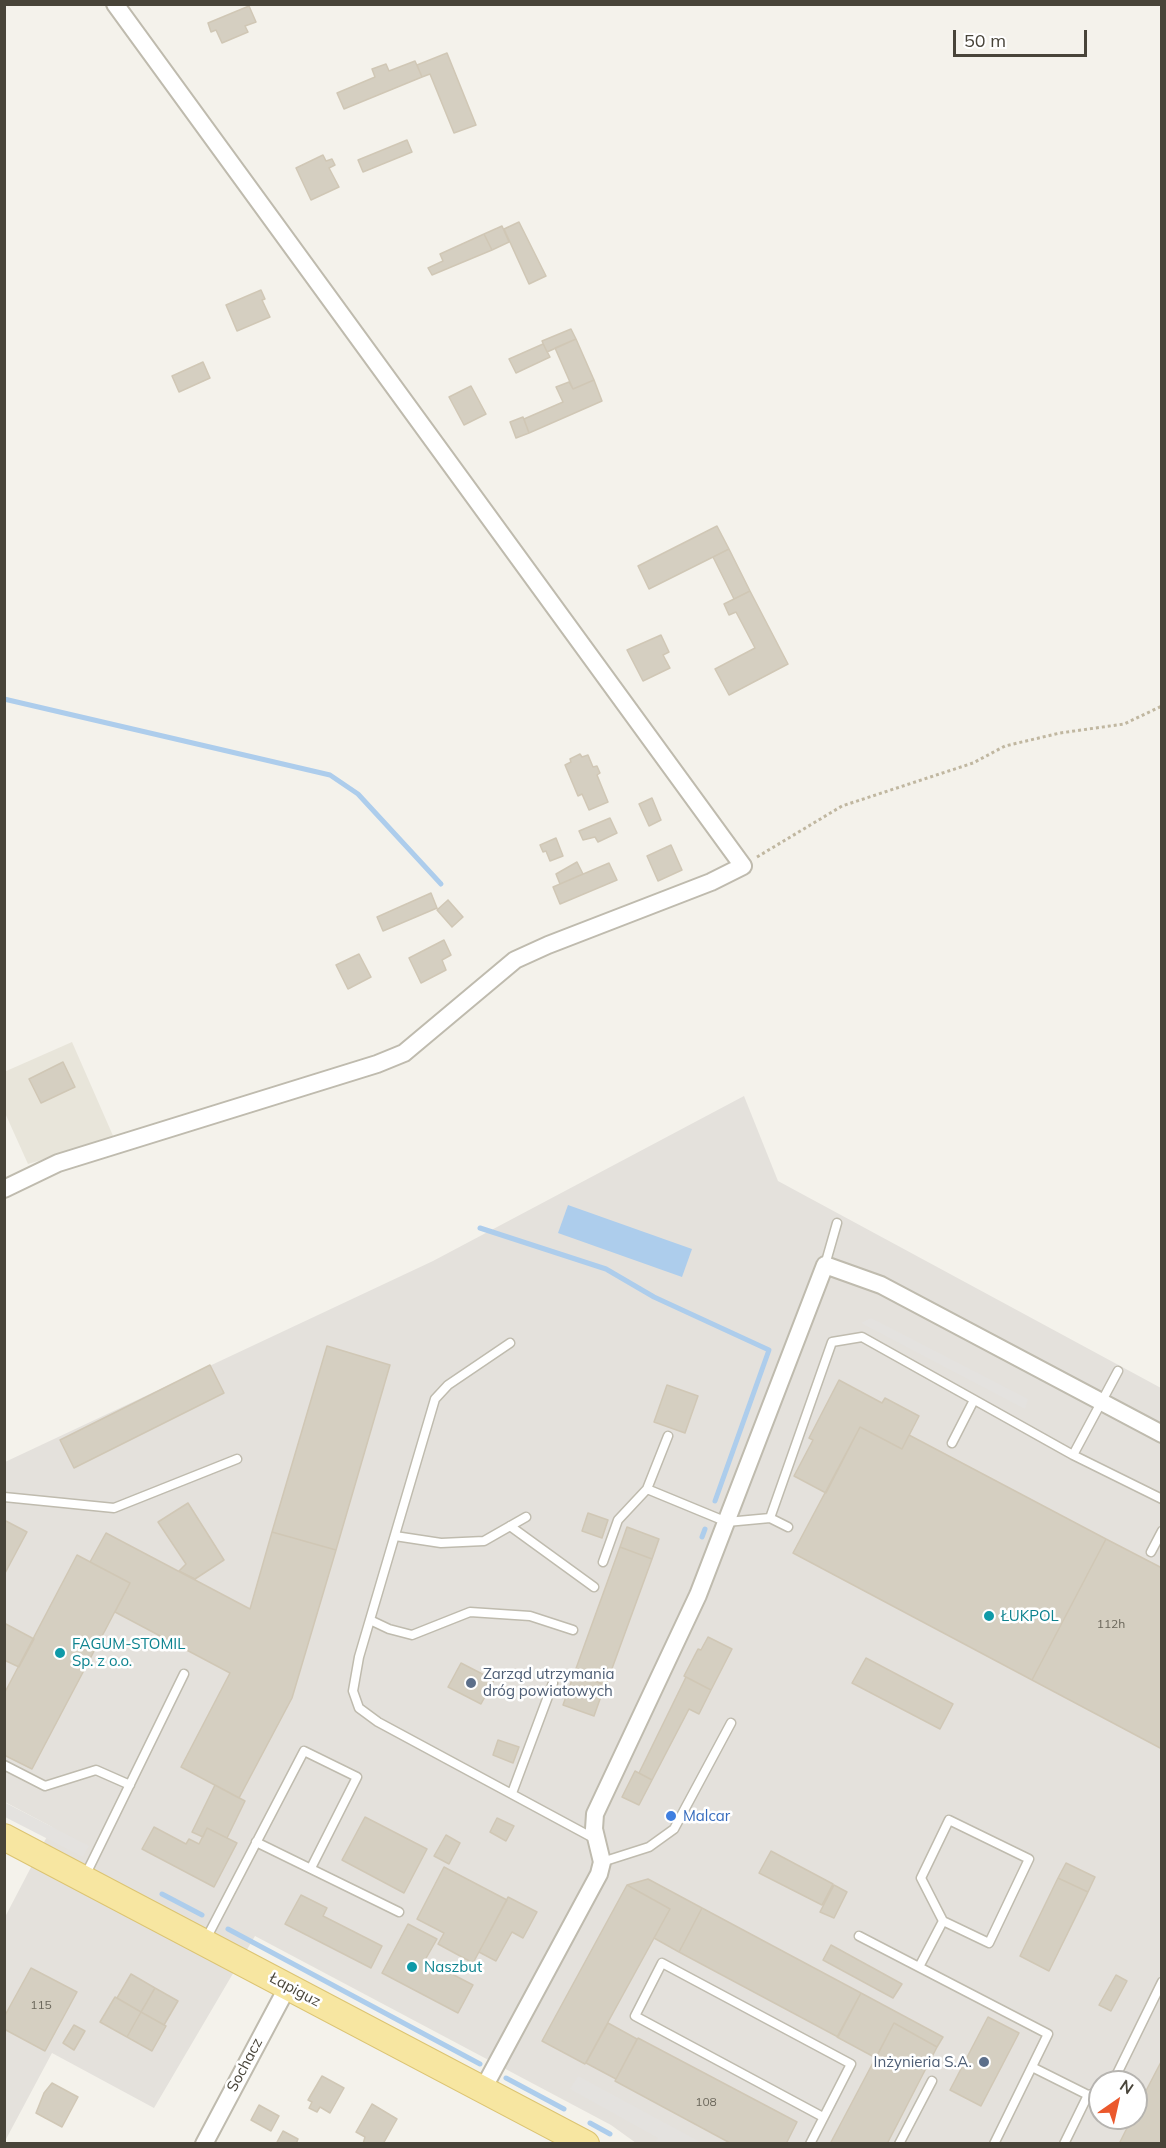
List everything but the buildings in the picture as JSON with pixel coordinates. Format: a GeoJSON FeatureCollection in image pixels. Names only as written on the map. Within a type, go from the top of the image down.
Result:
{"type":"FeatureCollection","features":[{"type":"Feature","properties":{"kind":"main road","name":"Łapiguz"},"geometry":{"type":"LineString","coordinates":[[4,1837],[586,2144]]}},
{"type":"Feature","properties":{"kind":"street"},"geometry":{"type":"LineString","coordinates":[[4,1189],[74,1158],[377,1064],[404,1053],[514,960],[711,882],[743,866],[116,4]]}},
{"type":"Feature","properties":{"kind":"street"},"geometry":{"type":"LineString","coordinates":[[483,2089],[599,1874],[602,1862],[595,1814],[671,1655],[727,1522],[825,1265],[881,1285],[1161,1434]]}},
{"type":"Feature","properties":{"kind":"street","name":"Sochacz"},"geometry":{"type":"LineString","coordinates":[[204,2144],[288,1986]]}},
{"type":"Feature","properties":{"kind":"lane"},"geometry":{"type":"LineString","coordinates":[[825,1265],[837,1222]]}},
{"type":"Feature","properties":{"kind":"lane"},"geometry":{"type":"LineString","coordinates":[[770,1518],[832,1342],[862,1337],[1073,1455],[1161,1499]]}},
{"type":"Feature","properties":{"kind":"lane"},"geometry":{"type":"LineString","coordinates":[[510,1343],[448,1385],[435,1399],[370,1620],[354,1679],[353,1691],[359,1708],[378,1722],[597,1840]]}},
{"type":"Feature","properties":{"kind":"lane"},"geometry":{"type":"LineString","coordinates":[[1073,1455],[1118,1371]]}},
{"type":"Feature","properties":{"kind":"lane"},"geometry":{"type":"LineString","coordinates":[[952,1443],[974,1400]]}},
{"type":"Feature","properties":{"kind":"lane"},"geometry":{"type":"LineString","coordinates":[[603,1562],[618,1520],[647,1489],[668,1436]]}},
{"type":"Feature","properties":{"kind":"lane"},"geometry":{"type":"LineString","coordinates":[[4,1497],[114,1508],[237,1459]]}},
{"type":"Feature","properties":{"kind":"lane"},"geometry":{"type":"LineString","coordinates":[[647,1489],[727,1522],[770,1518],[788,1527]]}},
{"type":"Feature","properties":{"kind":"lane"},"geometry":{"type":"LineString","coordinates":[[395,1536],[441,1543],[484,1541],[526,1517]]}},
{"type":"Feature","properties":{"kind":"lane"},"geometry":{"type":"LineString","coordinates":[[510,1526],[594,1587]]}},
{"type":"Feature","properties":{"kind":"lane"},"geometry":{"type":"LineString","coordinates":[[1151,1552],[1161,1531]]}},
{"type":"Feature","properties":{"kind":"lane"},"geometry":{"type":"LineString","coordinates":[[370,1620],[389,1629],[412,1635],[470,1612],[530,1616],[573,1630]]}},
{"type":"Feature","properties":{"kind":"lane"},"geometry":{"type":"LineString","coordinates":[[84,1879],[184,1674]]}},
{"type":"Feature","properties":{"kind":"lane"},"geometry":{"type":"LineString","coordinates":[[512,1793],[553,1683]]}},
{"type":"Feature","properties":{"kind":"lane"},"geometry":{"type":"LineString","coordinates":[[602,1862],[649,1847],[674,1829],[731,1723]]}},
{"type":"Feature","properties":{"kind":"lane"},"geometry":{"type":"LineString","coordinates":[[204,1942],[304,1751],[357,1778],[311,1868]]}},
{"type":"Feature","properties":{"kind":"lane"},"geometry":{"type":"LineString","coordinates":[[4,1765],[45,1786],[96,1770],[130,1785]]}},
{"type":"Feature","properties":{"kind":"lane"},"geometry":{"type":"LineString","coordinates":[[949,1820],[1029,1859],[989,1943],[943,1921],[921,1878],[949,1820]]}},
{"type":"Feature","properties":{"kind":"lane"},"geometry":{"type":"LineString","coordinates":[[256,1842],[399,1912]]}},
{"type":"Feature","properties":{"kind":"lane"},"geometry":{"type":"LineString","coordinates":[[919,1967],[943,1921]]}},
{"type":"Feature","properties":{"kind":"lane"},"geometry":{"type":"LineString","coordinates":[[859,1936],[1048,2034],[994,2144]]}},
{"type":"Feature","properties":{"kind":"lane"},"geometry":{"type":"LineString","coordinates":[[810,2144],[851,2064],[662,1963],[634,2016],[823,2117]]}},
{"type":"Feature","properties":{"kind":"lane"},"geometry":{"type":"LineString","coordinates":[[1119,2070],[1161,1982]]}},
{"type":"Feature","properties":{"kind":"lane"},"geometry":{"type":"LineString","coordinates":[[1032,2067],[1088,2096],[1064,2144]]}},
{"type":"Feature","properties":{"kind":"lane"},"geometry":{"type":"LineString","coordinates":[[899,2144],[932,2081]]}},
{"type":"Feature","properties":{"kind":"path"},"geometry":{"type":"LineString","coordinates":[[743,866],[842,806],[972,763],[1005,746],[1060,733],[1124,724],[1161,706]]}},
{"type":"Feature","properties":{"kind":"shaded area"},"geometry":{"type":"Polygon","coordinates":[[[72,1042],[114,1138],[28,1164],[5,1113],[4,1072],[72,1042]]]}},
{"type":"Feature","properties":{"kind":"shaded area"},"geometry":{"type":"Polygon","coordinates":[[[744,1096],[778,1181],[1161,1388],[1161,2143],[636,2143],[611,2125],[255,1936],[154,2108],[52,2053],[5,2141],[5,1917],[52,1827],[5,1802],[5,1462],[433,1261],[744,1096]]]}},
{"type":"Feature","properties":{"kind":"shaded area"},"geometry":{"type":"Polygon","coordinates":[[[871,1318],[1028,1399],[1025,1409],[861,1323],[871,1318]]]}},
{"type":"Feature","properties":{"kind":"shaded area"},"geometry":{"type":"Polygon","coordinates":[[[4,1802],[89,1846],[83,1857],[5,1817],[4,1802]]]}},
{"type":"Feature","properties":{"kind":"shaded area"},"geometry":{"type":"Polygon","coordinates":[[[578,2076],[702,2143],[655,2143],[658,2138],[570,2089],[578,2076]]]}},
{"type":"Feature","properties":{"kind":"water"},"geometry":{"type":"Polygon","coordinates":[[[568,1205],[692,1249],[682,1277],[558,1233],[568,1205]]]}},
{"type":"Feature","properties":{"kind":"waterway"},"geometry":{"type":"LineString","coordinates":[[4,699],[330,775],[358,794],[441,884]]}},
{"type":"Feature","properties":{"kind":"waterway"},"geometry":{"type":"LineString","coordinates":[[480,1228],[606,1269],[654,1297],[769,1350],[715,1501]]}},
{"type":"Feature","properties":{"kind":"waterway"},"geometry":{"type":"LineString","coordinates":[[702,1537],[705,1529]]}},
{"type":"Feature","properties":{"kind":"waterway"},"geometry":{"type":"LineString","coordinates":[[162,1894],[202,1915]]}},
{"type":"Feature","properties":{"kind":"waterway"},"geometry":{"type":"LineString","coordinates":[[228,1929],[480,2064]]}},
{"type":"Feature","properties":{"kind":"waterway"},"geometry":{"type":"LineString","coordinates":[[506,2078],[564,2109]]}},
{"type":"Feature","properties":{"kind":"waterway"},"geometry":{"type":"LineString","coordinates":[[590,2123],[610,2134]]}},
{"type":"Feature","properties":{"kind":"place","name":"ŁUKPOL"},"geometry":{"type":"Point","coordinates":[989,1616]}},
{"type":"Feature","properties":{"kind":"place","name":"FAGUM-STOMIL Sp. z o.o."},"geometry":{"type":"Point","coordinates":[60,1653]}},
{"type":"Feature","properties":{"kind":"place","name":"Zarząd utrzymania dróg powiatowych"},"geometry":{"type":"Point","coordinates":[471,1683]}},
{"type":"Feature","properties":{"kind":"place","name":"Malcar"},"geometry":{"type":"Point","coordinates":[671,1816]}},
{"type":"Feature","properties":{"kind":"place","name":"Naszbut"},"geometry":{"type":"Point","coordinates":[412,1967]}},
{"type":"Feature","properties":{"kind":"place","name":"Inżynieria S.A."},"geometry":{"type":"Point","coordinates":[984,2062]}}]}
